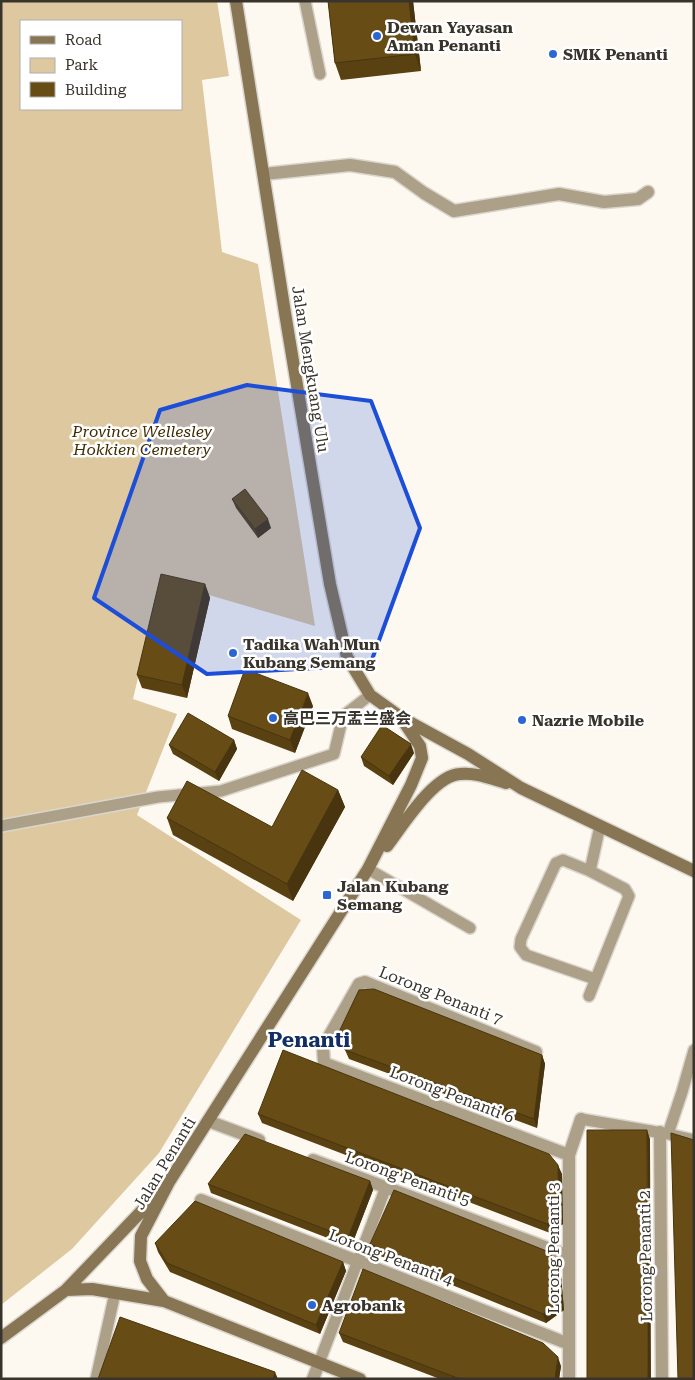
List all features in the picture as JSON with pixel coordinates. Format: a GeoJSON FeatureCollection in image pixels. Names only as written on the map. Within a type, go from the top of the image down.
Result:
{"type":"FeatureCollection","features":[{"type":"Feature","properties":{"kind":"main road","name":"Jalan Mengkuang Ulu"},"geometry":{"type":"LineString","coordinates":[[236,1],[330,584],[347,657],[370,695],[402,718]]}},
{"type":"Feature","properties":{"kind":"main road"},"geometry":{"type":"LineString","coordinates":[[402,718],[468,754],[520,788],[694,871]]}},
{"type":"Feature","properties":{"kind":"main road","name":"Jalan Penanti"},"geometry":{"type":"LineString","coordinates":[[164,1301],[147,1279],[140,1261],[141,1236],[169,1182],[368,869],[411,786],[422,758],[420,746],[402,718]]}},
{"type":"Feature","properties":{"kind":"main road","name":"Jalan Penanti"},"geometry":{"type":"LineString","coordinates":[[368,869],[430,790],[447,776],[461,773],[482,776],[520,788]]}},
{"type":"Feature","properties":{"kind":"main road"},"geometry":{"type":"LineString","coordinates":[[1,1338],[66,1290],[169,1182]]}},
{"type":"Feature","properties":{"kind":"main road"},"geometry":{"type":"LineString","coordinates":[[66,1290],[92,1289],[164,1301],[360,1379]]}},
{"type":"Feature","properties":{"kind":"street"},"geometry":{"type":"LineString","coordinates":[[264,174],[350,165],[395,172],[424,193],[454,211],[560,194],[604,202],[638,199],[648,192]]}},
{"type":"Feature","properties":{"kind":"street","name":"Lorong Penanti 7"},"geometry":{"type":"LineString","coordinates":[[324,1063],[323,1047],[359,984],[365,982],[536,1052]]}},
{"type":"Feature","properties":{"kind":"street","name":"Lorong Penanti 6"},"geometry":{"type":"LineString","coordinates":[[324,1063],[569,1155]]}},
{"type":"Feature","properties":{"kind":"street","name":"Lorong Penanti 3"},"geometry":{"type":"LineString","coordinates":[[569,1379],[569,1155],[581,1119]]}},
{"type":"Feature","properties":{"kind":"street"},"geometry":{"type":"LineString","coordinates":[[208,1121],[273,1145]]}},
{"type":"Feature","properties":{"kind":"street","name":"Lorong Penanti 2"},"geometry":{"type":"LineString","coordinates":[[662,1379],[664,1133]]}},
{"type":"Feature","properties":{"kind":"street","name":"Lorong Penanti 5"},"geometry":{"type":"LineString","coordinates":[[301,1156],[569,1256]]}},
{"type":"Feature","properties":{"kind":"street","name":"Lorong Penanti 4"},"geometry":{"type":"LineString","coordinates":[[201,1200],[569,1344]]}},
{"type":"Feature","properties":{"kind":"street"},"geometry":{"type":"LineString","coordinates":[[314,1379],[320,1363]]}},
{"type":"Feature","properties":{"kind":"lane"},"geometry":{"type":"LineString","coordinates":[[305,1],[320,74]]}},
{"type":"Feature","properties":{"kind":"lane"},"geometry":{"type":"LineString","coordinates":[[1,826],[158,797],[221,791],[334,754],[343,716],[370,695]]}},
{"type":"Feature","properties":{"kind":"lane"},"geometry":{"type":"LineString","coordinates":[[590,871],[600,826]]}},
{"type":"Feature","properties":{"kind":"lane"},"geometry":{"type":"LineString","coordinates":[[589,996],[629,896],[625,889],[590,871],[563,860],[556,862],[521,940],[520,947],[526,955],[595,979]]}},
{"type":"Feature","properties":{"kind":"lane"},"geometry":{"type":"LineString","coordinates":[[368,869],[470,928]]}},
{"type":"Feature","properties":{"kind":"lane"},"geometry":{"type":"LineString","coordinates":[[664,1133],[688,1094],[694,1050]]}},
{"type":"Feature","properties":{"kind":"lane"},"geometry":{"type":"LineString","coordinates":[[581,1119],[694,1140]]}},
{"type":"Feature","properties":{"kind":"lane"},"geometry":{"type":"LineString","coordinates":[[320,1363],[386,1187]]}},
{"type":"Feature","properties":{"kind":"lane"},"geometry":{"type":"LineString","coordinates":[[96,1379],[115,1293]]}},
{"type":"Feature","properties":{"kind":"highlighted area"},"geometry":{"type":"Polygon","coordinates":[[[247,385],[371,401],[420,528],[370,665],[207,674],[94,598],[160,410],[247,385]]]}},
{"type":"Feature","properties":{"kind":"green space","name":"Province Wellesley Hokkien Cemetery"},"geometry":{"type":"Polygon","coordinates":[[[1,1],[217,1],[229,76],[202,80],[222,252],[258,264],[315,626],[161,581],[133,699],[177,714],[137,815],[301,920],[159,1153],[72,1249],[1,1305],[1,1]]]}},
{"type":"Feature","properties":{"kind":"building","name":"Dewan Yayasan Aman Penanti"},"geometry":{"type":"Polygon","coordinates":[[[328,1],[409,1],[415,54],[335,63],[328,1]]]}},
{"type":"Feature","properties":{"kind":"building"},"geometry":{"type":"Polygon","coordinates":[[[245,489],[268,519],[255,529],[232,499],[245,489]]]}},
{"type":"Feature","properties":{"kind":"building"},"geometry":{"type":"Polygon","coordinates":[[[161,574],[205,584],[182,685],[137,675],[161,574]]]}},
{"type":"Feature","properties":{"kind":"building","name":"高巴三万盂兰盛会"},"geometry":{"type":"Polygon","coordinates":[[[245,669],[308,693],[290,740],[228,716],[245,669]]]}},
{"type":"Feature","properties":{"kind":"building"},"geometry":{"type":"Polygon","coordinates":[[[188,713],[234,740],[215,772],[169,745],[188,713]]]}},
{"type":"Feature","properties":{"kind":"building"},"geometry":{"type":"Polygon","coordinates":[[[382,725],[411,744],[389,776],[361,757],[382,725]]]}},
{"type":"Feature","properties":{"kind":"building"},"geometry":{"type":"Polygon","coordinates":[[[302,770],[338,790],[287,884],[167,818],[187,781],[272,827],[302,770]]]}},
{"type":"Feature","properties":{"kind":"building"},"geometry":{"type":"Polygon","coordinates":[[[374,989],[542,1055],[534,1119],[345,1050],[338,1034],[359,990],[374,989]]]}},
{"type":"Feature","properties":{"kind":"building"},"geometry":{"type":"Polygon","coordinates":[[[283,1050],[549,1154],[558,1165],[559,1215],[547,1224],[258,1114],[283,1050]]]}},
{"type":"Feature","properties":{"kind":"building"},"geometry":{"type":"Polygon","coordinates":[[[587,1130],[647,1130],[648,1379],[587,1379],[587,1130]]]}},
{"type":"Feature","properties":{"kind":"building"},"geometry":{"type":"Polygon","coordinates":[[[671,1133],[694,1140],[694,1379],[678,1379],[671,1133]]]}},
{"type":"Feature","properties":{"kind":"building"},"geometry":{"type":"Polygon","coordinates":[[[245,1134],[370,1181],[348,1238],[208,1184],[245,1134]]]}},
{"type":"Feature","properties":{"kind":"building"},"geometry":{"type":"Polygon","coordinates":[[[394,1190],[549,1252],[558,1267],[561,1301],[543,1314],[370,1244],[394,1190]]]}},
{"type":"Feature","properties":{"kind":"building"},"geometry":{"type":"Polygon","coordinates":[[[195,1201],[343,1262],[316,1325],[167,1263],[155,1243],[195,1201]]]}},
{"type":"Feature","properties":{"kind":"building"},"geometry":{"type":"Polygon","coordinates":[[[363,1269],[543,1343],[558,1357],[555,1379],[460,1379],[339,1333],[363,1269]]]}},
{"type":"Feature","properties":{"kind":"building"},"geometry":{"type":"Polygon","coordinates":[[[120,1317],[275,1372],[273,1379],[98,1379],[120,1317]]]}},
{"type":"Feature","properties":{"kind":"place","name":"Dewan Yayasan Aman Penanti"},"geometry":{"type":"Point","coordinates":[377,36]}},
{"type":"Feature","properties":{"kind":"place","name":"SMK Penanti"},"geometry":{"type":"Point","coordinates":[553,54]}},
{"type":"Feature","properties":{"kind":"place","name":"Tadika Wah Mun Kubang Semang"},"geometry":{"type":"Point","coordinates":[233,653]}},
{"type":"Feature","properties":{"kind":"place","name":"高巴三万盂兰盛会"},"geometry":{"type":"Point","coordinates":[273,718]}},
{"type":"Feature","properties":{"kind":"place","name":"Nazrie Mobile"},"geometry":{"type":"Point","coordinates":[522,720]}},
{"type":"Feature","properties":{"kind":"place","name":"Jalan Kubang Semang"},"geometry":{"type":"Point","coordinates":[327,895]}},
{"type":"Feature","properties":{"kind":"place","name":"Agrobank"},"geometry":{"type":"Point","coordinates":[312,1305]}},
{"type":"Feature","properties":{"kind":"district","name":"Penanti"},"geometry":{"type":"Point","coordinates":[309,1040]}}]}
